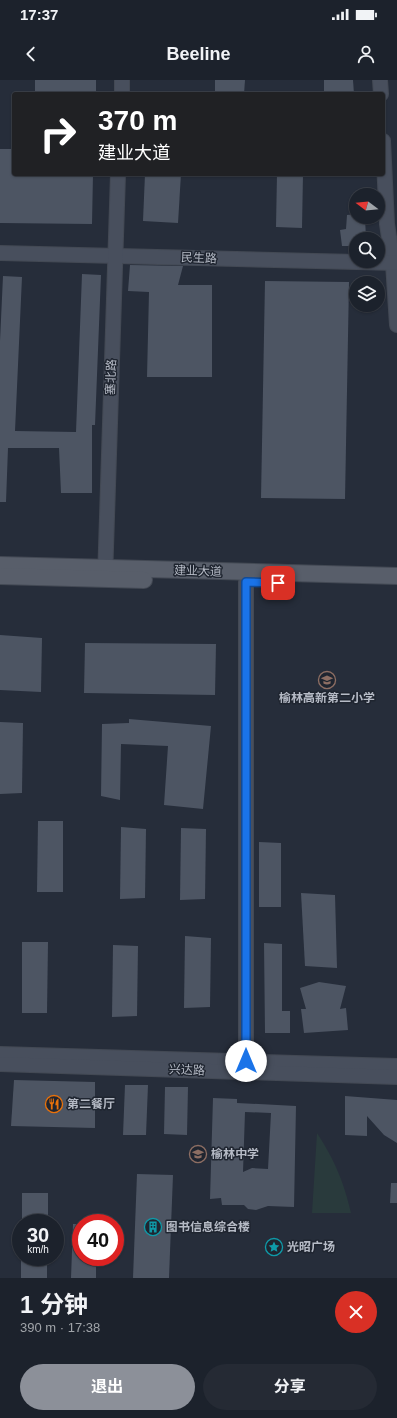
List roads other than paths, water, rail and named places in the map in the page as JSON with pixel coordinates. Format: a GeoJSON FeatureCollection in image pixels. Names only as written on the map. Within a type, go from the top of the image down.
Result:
{"type":"FeatureCollection","features":[{"type":"Feature","properties":{"kind":"main road","name":"建业大道"},"geometry":{"type":"LineString","coordinates":[[0,565],[106,574],[246,582],[397,586]]}},
{"type":"Feature","properties":{"kind":"main road","name":"建业大道"},"geometry":{"type":"LineString","coordinates":[[0,576],[106,574],[397,576]]}},
{"type":"Feature","properties":{"kind":"street"},"geometry":{"type":"LineString","coordinates":[[122,80],[122,92]]}},
{"type":"Feature","properties":{"kind":"street"},"geometry":{"type":"LineString","coordinates":[[380,80],[381,92]]}},
{"type":"Feature","properties":{"kind":"street","name":"塞北路"},"geometry":{"type":"LineString","coordinates":[[106,574],[118,176]]}},
{"type":"Feature","properties":{"kind":"street"},"geometry":{"type":"LineString","coordinates":[[385,176],[387,224],[395,263],[397,325]]}},
{"type":"Feature","properties":{"kind":"street","name":"民生路"},"geometry":{"type":"LineString","coordinates":[[0,253],[395,263]]}},
{"type":"Feature","properties":{"kind":"street"},"geometry":{"type":"LineString","coordinates":[[246,582],[246,1066]]}},
{"type":"Feature","properties":{"kind":"street","name":"兴达路"},"geometry":{"type":"LineString","coordinates":[[0,1054],[246,1066],[397,1077]]}},
{"type":"Feature","properties":{"kind":"street","name":"兴达路"},"geometry":{"type":"LineString","coordinates":[[0,1064],[397,1066]]}},
{"type":"Feature","properties":{"kind":"place","name":"榆林高新第二小学"},"geometry":{"type":"Point","coordinates":[327,680]}},
{"type":"Feature","properties":{"kind":"place","name":"第二餐厅"},"geometry":{"type":"Point","coordinates":[54,1104]}},
{"type":"Feature","properties":{"kind":"place","name":"榆林中学"},"geometry":{"type":"Point","coordinates":[198,1154]}},
{"type":"Feature","properties":{"kind":"place","name":"图书信息综合楼"},"geometry":{"type":"Point","coordinates":[153,1227]}},
{"type":"Feature","properties":{"kind":"place","name":"光昭广场"},"geometry":{"type":"Point","coordinates":[274,1247]}}]}
